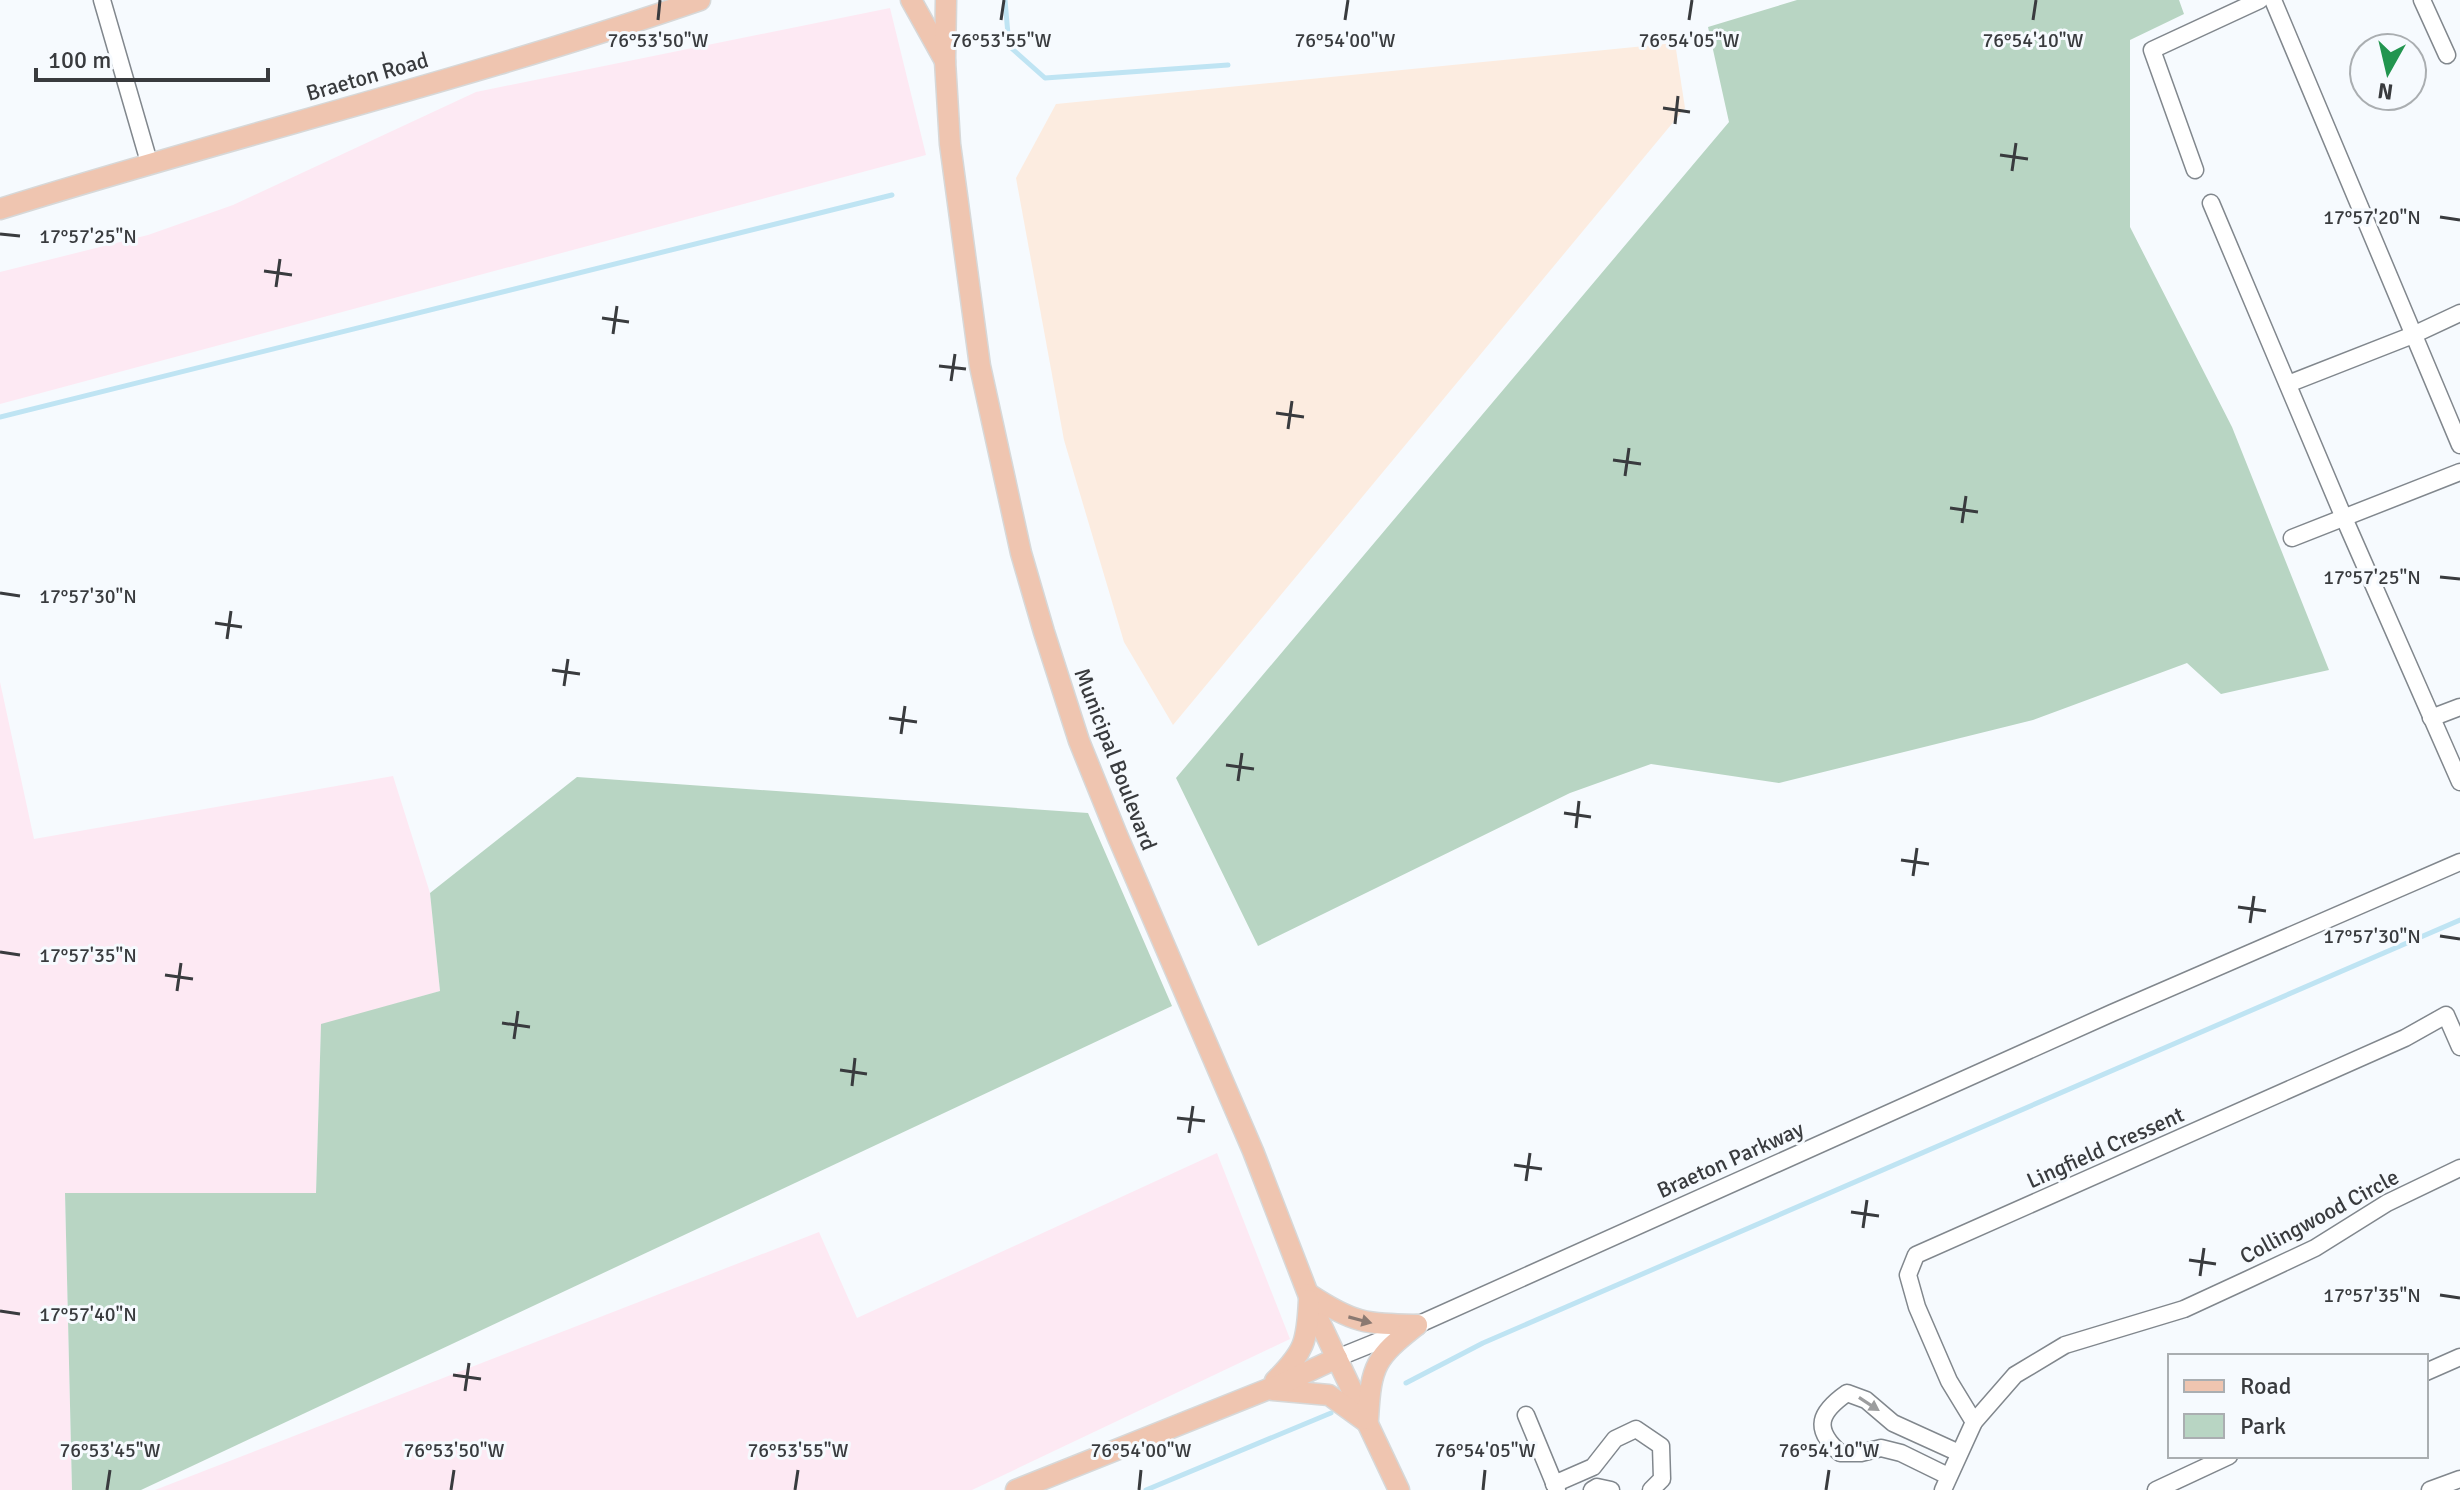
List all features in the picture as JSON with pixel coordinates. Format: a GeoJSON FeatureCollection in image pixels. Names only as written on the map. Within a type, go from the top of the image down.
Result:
{"type":"FeatureCollection","features":[{"type":"Feature","properties":{"kind":"main road","name":"Braeton Road"},"geometry":{"type":"LineString","coordinates":[[0,209],[149,162],[486,68],[700,0]]}},
{"type":"Feature","properties":{"kind":"main road"},"geometry":{"type":"LineString","coordinates":[[911,0],[945,61]]}},
{"type":"Feature","properties":{"kind":"main road","name":"Municipal Boulevard"},"geometry":{"type":"LineString","coordinates":[[946,0],[945,61],[950,144],[980,366],[1021,553],[1044,632],[1079,741],[1106,808],[1253,1151],[1309,1294],[1399,1490]]}},
{"type":"Feature","properties":{"kind":"main road"},"geometry":{"type":"LineString","coordinates":[[1266,1390],[1295,1362],[1305,1344],[1309,1294],[1358,1321],[1417,1325]]}},
{"type":"Feature","properties":{"kind":"main road"},"geometry":{"type":"LineString","coordinates":[[1266,1390],[1329,1395],[1368,1423],[1374,1369],[1385,1351],[1417,1325]]}},
{"type":"Feature","properties":{"kind":"main road","name":"Braeton Parkway"},"geometry":{"type":"LineString","coordinates":[[1016,1490],[1266,1390],[1337,1358]]}},
{"type":"Feature","properties":{"kind":"street"},"geometry":{"type":"LineString","coordinates":[[102,0],[149,162]]}},
{"type":"Feature","properties":{"kind":"street"},"geometry":{"type":"LineString","coordinates":[[2195,170],[2152,50],[2260,0]]}},
{"type":"Feature","properties":{"kind":"street"},"geometry":{"type":"LineString","coordinates":[[2273,0],[2460,445]]}},
{"type":"Feature","properties":{"kind":"street"},"geometry":{"type":"LineString","coordinates":[[2422,0],[2447,55]]}},
{"type":"Feature","properties":{"kind":"street"},"geometry":{"type":"LineString","coordinates":[[2211,203],[2460,782]]}},
{"type":"Feature","properties":{"kind":"street"},"geometry":{"type":"LineString","coordinates":[[2288,384],[2413,335],[2460,313]]}},
{"type":"Feature","properties":{"kind":"street"},"geometry":{"type":"LineString","coordinates":[[2292,538],[2460,472]]}},
{"type":"Feature","properties":{"kind":"street"},"geometry":{"type":"LineString","coordinates":[[2431,718],[2460,707]]}},
{"type":"Feature","properties":{"kind":"street","name":"Braeton Parkway"},"geometry":{"type":"LineString","coordinates":[[1337,1358],[2112,1013],[2460,862]]}},
{"type":"Feature","properties":{"kind":"street","name":"Lingfield Cressent"},"geometry":{"type":"LineString","coordinates":[[1974,1422],[1949,1381],[1917,1307],[1908,1275],[1916,1255],[2405,1038],[2453,1011],[2460,1047]]}},
{"type":"Feature","properties":{"kind":"street","name":"Collingwood Circle"},"geometry":{"type":"LineString","coordinates":[[1946,1483],[1974,1422],[2015,1375],[2065,1345],[2184,1309],[2315,1248],[2387,1203],[2460,1168]]}},
{"type":"Feature","properties":{"kind":"street"},"geometry":{"type":"LineString","coordinates":[[2428,1371],[2460,1357]]}},
{"type":"Feature","properties":{"kind":"street"},"geometry":{"type":"LineString","coordinates":[[1946,1483],[1901,1453],[1881,1448],[1861,1453],[1840,1453],[1830,1443],[1822,1425],[1826,1407],[1847,1393],[1866,1400],[1893,1423],[1959,1453]]}},
{"type":"Feature","properties":{"kind":"street"},"geometry":{"type":"LineString","coordinates":[[1526,1415],[1555,1487],[1593,1467],[1615,1439],[1636,1429],[1661,1446],[1662,1479],[1651,1490]]}},
{"type":"Feature","properties":{"kind":"street"},"geometry":{"type":"LineString","coordinates":[[2156,1490],[2225,1458]]}},
{"type":"Feature","properties":{"kind":"street"},"geometry":{"type":"LineString","coordinates":[[2430,1490],[2460,1479]]}},
{"type":"Feature","properties":{"kind":"street"},"geometry":{"type":"LineString","coordinates":[[1592,1490],[1597,1487],[1611,1490]]}},
{"type":"Feature","properties":{"kind":"shaded area"},"geometry":{"type":"Polygon","coordinates":[[[890,8],[926,155],[0,404],[0,272],[148,235],[233,205],[476,92],[890,8]]]}},
{"type":"Feature","properties":{"kind":"shaded area"},"geometry":{"type":"Polygon","coordinates":[[[1675,43],[1685,108],[1173,725],[1124,642],[1064,440],[1016,178],[1056,104],[1675,43]]]}},
{"type":"Feature","properties":{"kind":"shaded area"},"geometry":{"type":"Polygon","coordinates":[[[0,682],[34,839],[393,776],[430,893],[440,991],[321,1025],[316,1193],[65,1193],[72,1490],[0,1490],[0,682]]]}},
{"type":"Feature","properties":{"kind":"shaded area"},"geometry":{"type":"Polygon","coordinates":[[[1217,1153],[1290,1339],[972,1490],[155,1490],[819,1232],[857,1318],[1217,1153]]]}},
{"type":"Feature","properties":{"kind":"green space"},"geometry":{"type":"Polygon","coordinates":[[[1797,0],[2179,0],[2184,14],[2130,40],[2130,227],[2232,427],[2329,670],[2221,694],[2187,663],[2033,720],[1779,783],[1651,764],[1570,793],[1258,946],[1176,778],[1729,122],[1708,27],[1797,0]]]}},
{"type":"Feature","properties":{"kind":"green space"},"geometry":{"type":"Polygon","coordinates":[[[577,777],[1088,813],[1172,1006],[141,1490],[72,1490],[65,1193],[316,1193],[321,1024],[440,991],[430,893],[577,777]]]}},
{"type":"Feature","properties":{"kind":"waterway"},"geometry":{"type":"LineString","coordinates":[[1005,0],[1009,46],[1045,78],[1228,65]]}},
{"type":"Feature","properties":{"kind":"waterway"},"geometry":{"type":"LineString","coordinates":[[0,417],[892,195]]}},
{"type":"Feature","properties":{"kind":"waterway"},"geometry":{"type":"LineString","coordinates":[[1406,1383],[1483,1343],[2460,920]]}},
{"type":"Feature","properties":{"kind":"waterway"},"geometry":{"type":"LineString","coordinates":[[1146,1490],[1331,1413]]}}]}
